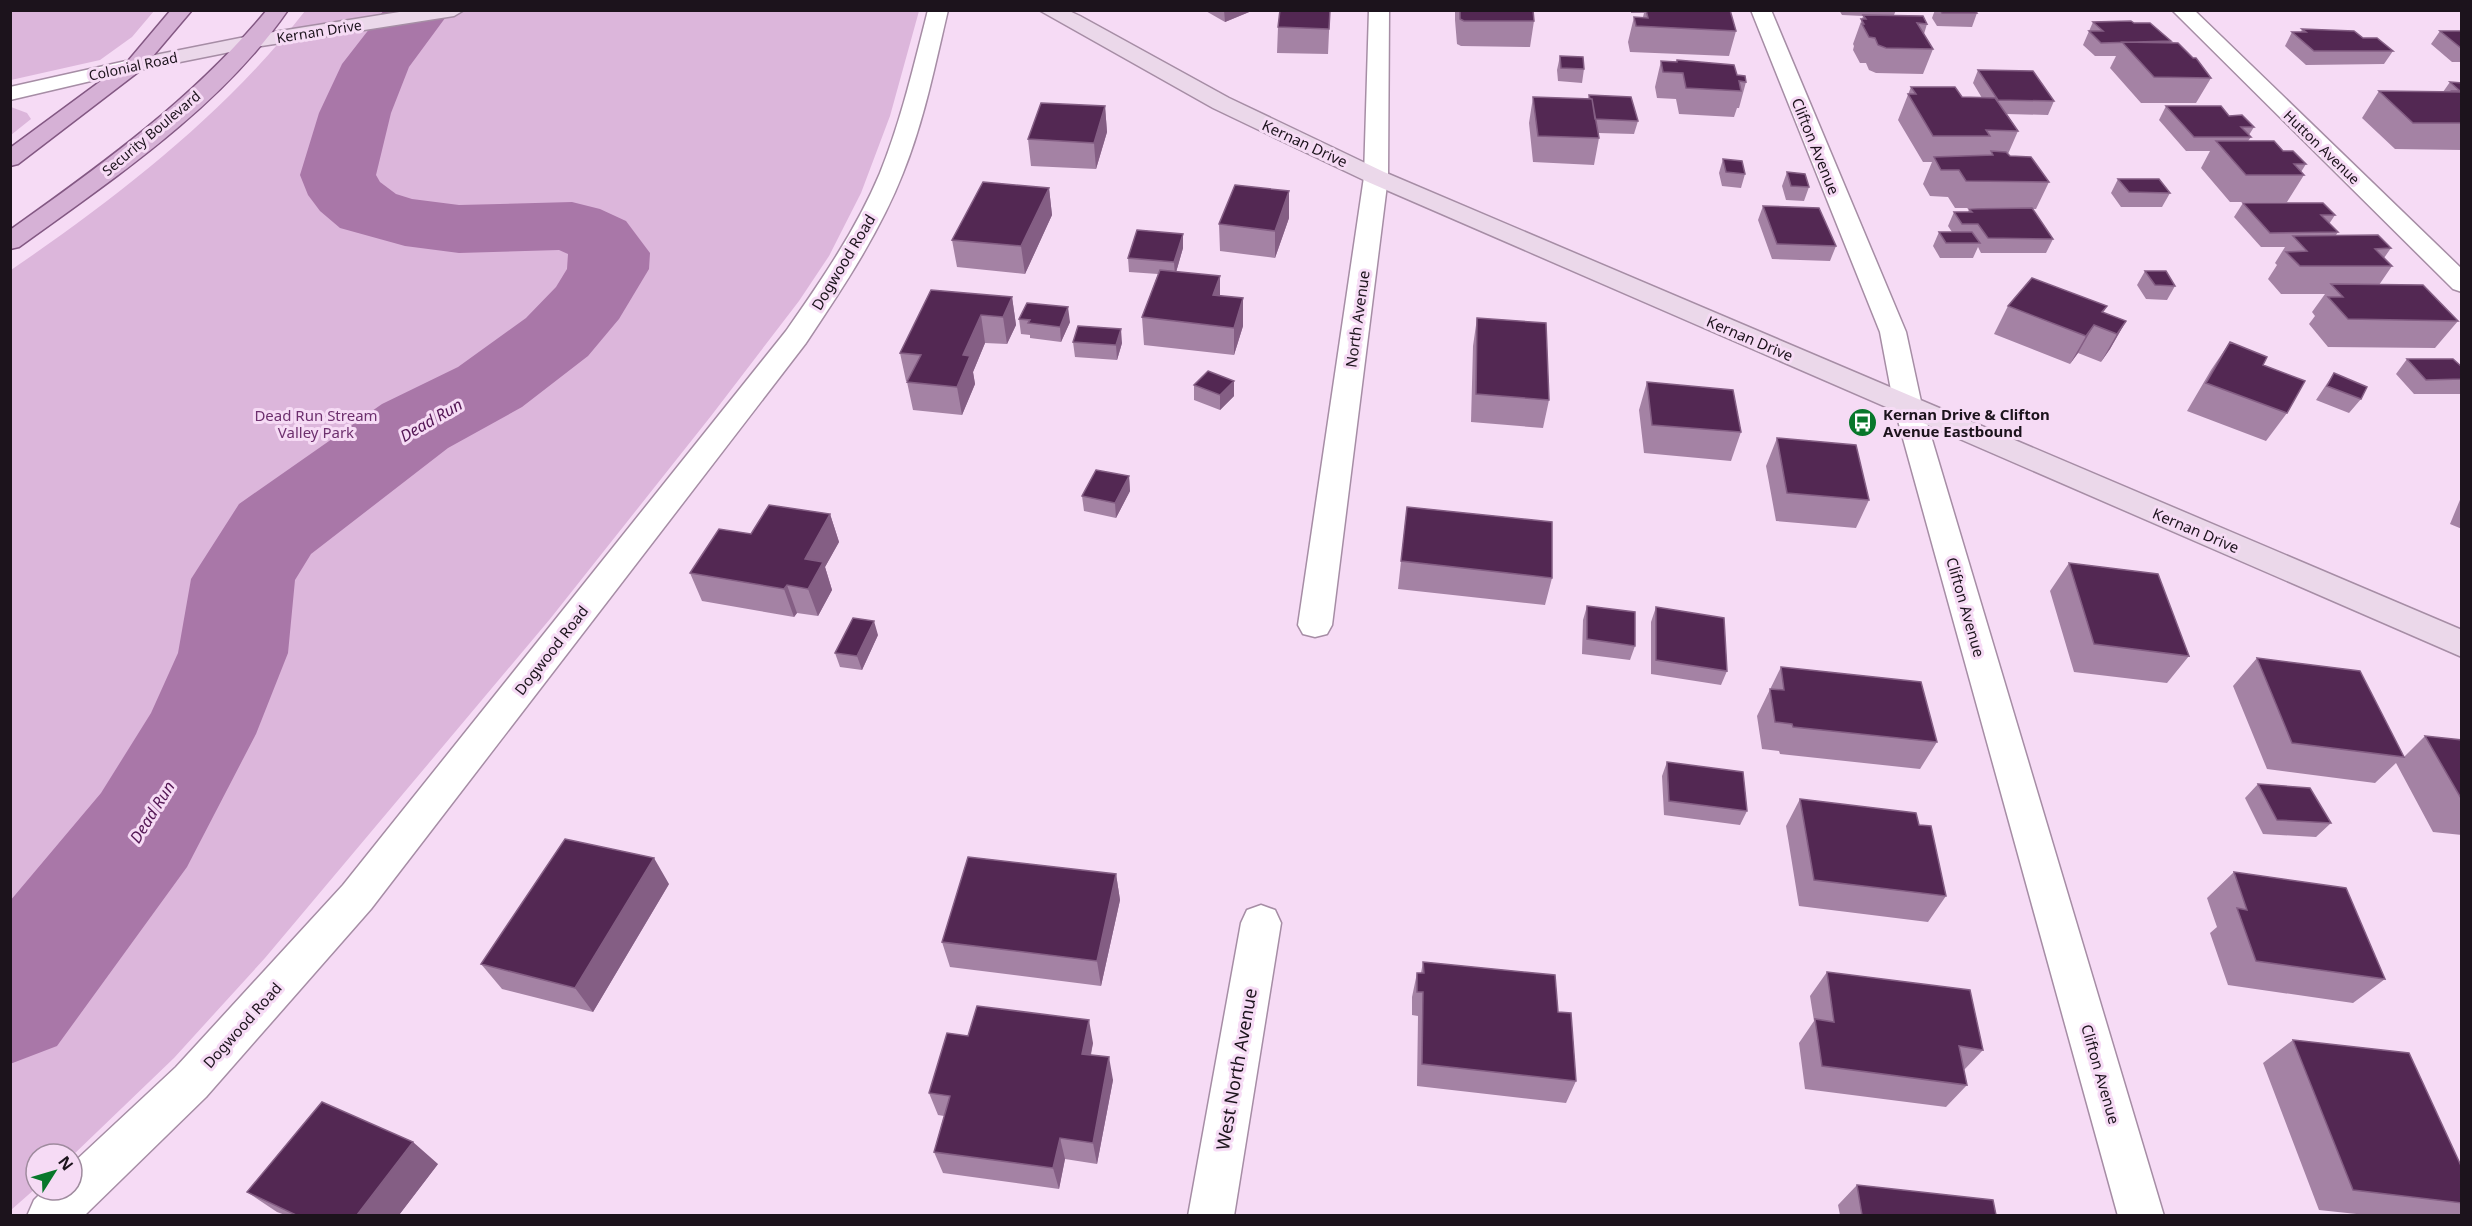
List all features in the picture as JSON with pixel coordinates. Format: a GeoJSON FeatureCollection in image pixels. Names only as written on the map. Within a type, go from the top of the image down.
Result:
{"type":"FeatureCollection","features":[{"type":"Feature","properties":{"kind":"main road"},"geometry":{"type":"LineString","coordinates":[[10,159],[135,65],[182,10]]}},
{"type":"Feature","properties":{"kind":"main road","name":"Security Boulevard"},"geometry":{"type":"LineString","coordinates":[[10,242],[94,181],[185,106],[255,41],[278,10]]}},
{"type":"Feature","properties":{"kind":"main road","name":"Kernan Drive"},"geometry":{"type":"LineString","coordinates":[[255,41],[454,10]]}},
{"type":"Feature","properties":{"kind":"main road","name":"Kernan Drive"},"geometry":{"type":"LineString","coordinates":[[1049,10],[1073,20],[1221,103],[1376,177],[2462,644]]}},
{"type":"Feature","properties":{"kind":"main road","name":"Colonial Road"},"geometry":{"type":"LineString","coordinates":[[135,65],[255,41]]}},
{"type":"Feature","properties":{"kind":"street","name":"Dogwood Road"},"geometry":{"type":"LineString","coordinates":[[50,1215],[191,1082],[357,897],[796,337],[867,226],[891,174],[909,123],[938,10]]}},
{"type":"Feature","properties":{"kind":"street","name":"North Avenue"},"geometry":{"type":"LineString","coordinates":[[1315,626],[1376,177],[1379,10]]}},
{"type":"Feature","properties":{"kind":"street","name":"Clifton Avenue"},"geometry":{"type":"LineString","coordinates":[[1761,10],[1893,332],[1908,406],[2141,1215]]}},
{"type":"Feature","properties":{"kind":"street","name":"Hutton Avenue"},"geometry":{"type":"LineString","coordinates":[[2182,10],[2462,284]]}},
{"type":"Feature","properties":{"kind":"street","name":"Colonial Road"},"geometry":{"type":"LineString","coordinates":[[10,94],[135,65]]}},
{"type":"Feature","properties":{"kind":"street","name":"West North Avenue"},"geometry":{"type":"LineString","coordinates":[[1211,1215],[1261,923]]}},
{"type":"Feature","properties":{"kind":"green space"},"geometry":{"type":"Polygon","coordinates":[[[11,10],[154,11],[132,37],[100,60],[11,80],[11,10]]]}},
{"type":"Feature","properties":{"kind":"green space","name":"Dead Run Stream Valley Park"},"geometry":{"type":"Polygon","coordinates":[[[305,11],[919,11],[890,116],[861,193],[829,256],[799,301],[550,619],[265,958],[174,1058],[84,1144],[84,1142],[24,1142],[24,1199],[11,1210],[11,270],[91,213],[168,152],[240,85],[305,11]]]}},
{"type":"Feature","properties":{"kind":"green space"},"geometry":{"type":"Polygon","coordinates":[[[11,107],[27,113],[31,119],[11,135],[11,107]]]}},
{"type":"Feature","properties":{"kind":"building"},"geometry":{"type":"Polygon","coordinates":[[[1280,10],[1330,10],[1329,29],[1278,27],[1280,10]]]}},
{"type":"Feature","properties":{"kind":"building"},"geometry":{"type":"Polygon","coordinates":[[[1460,10],[1533,10],[1534,21],[1464,21],[1460,19],[1460,10]]]}},
{"type":"Feature","properties":{"kind":"building"},"geometry":{"type":"Polygon","coordinates":[[[1646,10],[1730,10],[1736,31],[1636,26],[1634,17],[1648,18],[1646,10]]]}},
{"type":"Feature","properties":{"kind":"building"},"geometry":{"type":"Polygon","coordinates":[[[1940,10],[1975,10],[1977,13],[1942,13],[1940,10]]]}},
{"type":"Feature","properties":{"kind":"building"},"geometry":{"type":"Polygon","coordinates":[[[1863,15],[1923,16],[1927,24],[1917,23],[1933,49],[1886,48],[1878,45],[1875,38],[1869,37],[1862,24],[1864,24],[1861,19],[1866,19],[1863,15]]]}},
{"type":"Feature","properties":{"kind":"building"},"geometry":{"type":"Polygon","coordinates":[[[2093,22],[2150,23],[2171,41],[2101,43],[2089,31],[2103,31],[2093,22]]]}},
{"type":"Feature","properties":{"kind":"building"},"geometry":{"type":"Polygon","coordinates":[[[2302,29],[2354,31],[2363,38],[2377,38],[2393,51],[2314,51],[2292,32],[2306,32],[2302,29]]]}},
{"type":"Feature","properties":{"kind":"building"},"geometry":{"type":"Polygon","coordinates":[[[2440,31],[2462,31],[2462,48],[2461,48],[2440,31]]]}},
{"type":"Feature","properties":{"kind":"building"},"geometry":{"type":"Polygon","coordinates":[[[2122,42],[2178,43],[2193,58],[2196,58],[2211,78],[2154,77],[2122,42]]]}},
{"type":"Feature","properties":{"kind":"building"},"geometry":{"type":"Polygon","coordinates":[[[1560,56],[1583,57],[1584,69],[1561,68],[1560,56]]]}},
{"type":"Feature","properties":{"kind":"building"},"geometry":{"type":"Polygon","coordinates":[[[1677,60],[1734,65],[1737,75],[1745,76],[1746,82],[1739,81],[1741,91],[1686,88],[1683,73],[1663,72],[1661,61],[1677,62],[1677,60]]]}},
{"type":"Feature","properties":{"kind":"building"},"geometry":{"type":"Polygon","coordinates":[[[1978,70],[2033,71],[2054,101],[1998,100],[1978,70]]]}},
{"type":"Feature","properties":{"kind":"building"},"geometry":{"type":"Polygon","coordinates":[[[2450,82],[2462,83],[2462,92],[2453,92],[2460,91],[2450,82]]]}},
{"type":"Feature","properties":{"kind":"building"},"geometry":{"type":"Polygon","coordinates":[[[1911,87],[1955,87],[1962,97],[1995,98],[2018,131],[1986,130],[1990,136],[1933,136],[1908,94],[1916,94],[1911,87]]]}},
{"type":"Feature","properties":{"kind":"building"},"geometry":{"type":"Polygon","coordinates":[[[2379,91],[2462,92],[2462,123],[2413,123],[2379,91]]]}},
{"type":"Feature","properties":{"kind":"building"},"geometry":{"type":"Polygon","coordinates":[[[1589,95],[1631,97],[1638,121],[1595,119],[1592,99],[1589,95]]]}},
{"type":"Feature","properties":{"kind":"building"},"geometry":{"type":"Polygon","coordinates":[[[1533,97],[1592,99],[1599,138],[1538,136],[1533,97]]]}},
{"type":"Feature","properties":{"kind":"building"},"geometry":{"type":"Polygon","coordinates":[[[1041,103],[1105,106],[1094,143],[1028,139],[1041,103]]]}},
{"type":"Feature","properties":{"kind":"building"},"geometry":{"type":"Polygon","coordinates":[[[2166,106],[2221,106],[2229,116],[2242,115],[2254,127],[2241,127],[2251,137],[2194,137],[2166,106]]]}},
{"type":"Feature","properties":{"kind":"building"},"geometry":{"type":"Polygon","coordinates":[[[2216,141],[2274,141],[2283,151],[2293,151],[2306,164],[2294,164],[2304,175],[2246,175],[2216,141]]]}},
{"type":"Feature","properties":{"kind":"building"},"geometry":{"type":"Polygon","coordinates":[[[1991,151],[2006,152],[2010,156],[2031,157],[2049,182],[1966,181],[1959,170],[1941,170],[1934,157],[1993,155],[1991,151]]]}},
{"type":"Feature","properties":{"kind":"building"},"geometry":{"type":"Polygon","coordinates":[[[1723,159],[1742,161],[1745,174],[1726,172],[1723,159]]]}},
{"type":"Feature","properties":{"kind":"building"},"geometry":{"type":"Polygon","coordinates":[[[1787,172],[1805,174],[1809,187],[1791,186],[1787,172]]]}},
{"type":"Feature","properties":{"kind":"building"},"geometry":{"type":"Polygon","coordinates":[[[2118,179],[2159,179],[2170,193],[2129,192],[2118,179]]]}},
{"type":"Feature","properties":{"kind":"building"},"geometry":{"type":"Polygon","coordinates":[[[983,182],[1049,188],[1021,246],[952,240],[983,182]]]}},
{"type":"Feature","properties":{"kind":"building"},"geometry":{"type":"Polygon","coordinates":[[[1235,185],[1289,191],[1275,231],[1219,224],[1235,185]]]}},
{"type":"Feature","properties":{"kind":"building"},"geometry":{"type":"Polygon","coordinates":[[[2243,203],[2323,203],[2335,215],[2321,215],[2338,232],[2270,233],[2243,203]]]}},
{"type":"Feature","properties":{"kind":"building"},"geometry":{"type":"Polygon","coordinates":[[[1763,206],[1819,208],[1836,246],[1777,244],[1763,206]]]}},
{"type":"Feature","properties":{"kind":"building"},"geometry":{"type":"Polygon","coordinates":[[[2032,208],[2053,239],[1988,238],[1978,224],[1962,224],[1954,212],[1972,212],[1969,209],[2032,208]]]}},
{"type":"Feature","properties":{"kind":"building"},"geometry":{"type":"Polygon","coordinates":[[[1137,230],[1183,234],[1174,262],[1128,258],[1137,230]]]}},
{"type":"Feature","properties":{"kind":"building"},"geometry":{"type":"Polygon","coordinates":[[[1939,232],[1972,232],[1980,243],[1946,243],[1939,232]]]}},
{"type":"Feature","properties":{"kind":"building"},"geometry":{"type":"Polygon","coordinates":[[[2378,235],[2391,248],[2375,249],[2392,266],[2300,266],[2286,252],[2307,251],[2293,236],[2378,235]]]}},
{"type":"Feature","properties":{"kind":"building"},"geometry":{"type":"Polygon","coordinates":[[[1160,270],[1220,276],[1213,295],[1243,298],[1234,328],[1142,317],[1160,270]]]}},
{"type":"Feature","properties":{"kind":"building"},"geometry":{"type":"Polygon","coordinates":[[[2145,271],[2166,271],[2175,286],[2155,285],[2145,271]]]}},
{"type":"Feature","properties":{"kind":"building"},"geometry":{"type":"Polygon","coordinates":[[[2032,278],[2107,306],[2102,312],[2126,321],[2117,334],[2094,325],[2086,336],[2008,306],[2032,278]]]}},
{"type":"Feature","properties":{"kind":"building"},"geometry":{"type":"Polygon","coordinates":[[[2331,284],[2423,285],[2458,321],[2348,319],[2328,297],[2343,297],[2331,284]]]}},
{"type":"Feature","properties":{"kind":"building"},"geometry":{"type":"Polygon","coordinates":[[[931,290],[1012,297],[1003,317],[981,315],[963,355],[970,356],[957,387],[907,382],[921,355],[900,353],[931,290]]]}},
{"type":"Feature","properties":{"kind":"building"},"geometry":{"type":"Polygon","coordinates":[[[1027,303],[1068,307],[1060,327],[1028,323],[1030,320],[1019,319],[1027,303]]]}},
{"type":"Feature","properties":{"kind":"building"},"geometry":{"type":"Polygon","coordinates":[[[1477,318],[1546,323],[1549,400],[1476,394],[1477,318]]]}},
{"type":"Feature","properties":{"kind":"building"},"geometry":{"type":"Polygon","coordinates":[[[1078,326],[1121,329],[1116,345],[1073,342],[1078,326]]]}},
{"type":"Feature","properties":{"kind":"building"},"geometry":{"type":"Polygon","coordinates":[[[2230,342],[2267,357],[2263,365],[2305,381],[2287,413],[2206,383],[2230,342]]]}},
{"type":"Feature","properties":{"kind":"building"},"geometry":{"type":"Polygon","coordinates":[[[2407,359],[2453,359],[2462,367],[2462,379],[2426,380],[2407,359]]]}},
{"type":"Feature","properties":{"kind":"building"},"geometry":{"type":"Polygon","coordinates":[[[1208,371],[1234,381],[1220,395],[1194,385],[1208,371]]]}},
{"type":"Feature","properties":{"kind":"building"},"geometry":{"type":"Polygon","coordinates":[[[2334,373],[2367,387],[2361,399],[2327,386],[2334,373]]]}},
{"type":"Feature","properties":{"kind":"building"},"geometry":{"type":"Polygon","coordinates":[[[1647,382],[1733,390],[1741,432],[1652,425],[1647,382]]]}},
{"type":"Feature","properties":{"kind":"building"},"geometry":{"type":"Polygon","coordinates":[[[1777,438],[1856,445],[1869,500],[1787,493],[1777,438]]]}},
{"type":"Feature","properties":{"kind":"building"},"geometry":{"type":"Polygon","coordinates":[[[1096,470],[1129,476],[1115,503],[1082,496],[1096,470]]]}},
{"type":"Feature","properties":{"kind":"building"},"geometry":{"type":"Polygon","coordinates":[[[769,505],[830,514],[805,559],[823,562],[808,589],[787,585],[784,589],[690,573],[719,529],[751,534],[769,505]]]}},
{"type":"Feature","properties":{"kind":"building"},"geometry":{"type":"Polygon","coordinates":[[[1407,507],[1552,522],[1552,578],[1401,561],[1407,507]]]}},
{"type":"Feature","properties":{"kind":"building"},"geometry":{"type":"Polygon","coordinates":[[[2069,563],[2158,574],[2189,656],[2094,644],[2069,563]]]}},
{"type":"Feature","properties":{"kind":"building"},"geometry":{"type":"Polygon","coordinates":[[[1587,606],[1635,612],[1635,646],[1587,639],[1587,606]]]}},
{"type":"Feature","properties":{"kind":"building"},"geometry":{"type":"Polygon","coordinates":[[[1656,607],[1724,618],[1727,671],[1656,660],[1656,607]]]}},
{"type":"Feature","properties":{"kind":"building"},"geometry":{"type":"Polygon","coordinates":[[[853,618],[874,621],[857,656],[835,653],[853,618]]]}},
{"type":"Feature","properties":{"kind":"building"},"geometry":{"type":"Polygon","coordinates":[[[2257,658],[2360,671],[2404,757],[2292,743],[2257,658]]]}},
{"type":"Feature","properties":{"kind":"building"},"geometry":{"type":"Polygon","coordinates":[[[1781,667],[1921,682],[1937,742],[1793,727],[1792,724],[1775,722],[1770,689],[1784,690],[1781,667]]]}},
{"type":"Feature","properties":{"kind":"building"},"geometry":{"type":"Polygon","coordinates":[[[2425,736],[2462,740],[2462,800],[2425,736]]]}},
{"type":"Feature","properties":{"kind":"building"},"geometry":{"type":"Polygon","coordinates":[[[1667,762],[1743,772],[1747,811],[1669,801],[1667,762]]]}},
{"type":"Feature","properties":{"kind":"building"},"geometry":{"type":"Polygon","coordinates":[[[2258,784],[2310,788],[2331,823],[2277,820],[2258,784]]]}},
{"type":"Feature","properties":{"kind":"building"},"geometry":{"type":"Polygon","coordinates":[[[1800,799],[1916,813],[1919,825],[1931,826],[1946,896],[1814,880],[1800,799]]]}},
{"type":"Feature","properties":{"kind":"building"},"geometry":{"type":"Polygon","coordinates":[[[565,839],[654,858],[575,988],[481,964],[565,839]]]}},
{"type":"Feature","properties":{"kind":"building"},"geometry":{"type":"Polygon","coordinates":[[[968,857],[1116,874],[1097,961],[942,942],[968,857]]]}},
{"type":"Feature","properties":{"kind":"building"},"geometry":{"type":"Polygon","coordinates":[[[2234,872],[2346,888],[2385,979],[2256,961],[2237,908],[2247,910],[2234,872]]]}},
{"type":"Feature","properties":{"kind":"building"},"geometry":{"type":"Polygon","coordinates":[[[1423,962],[1555,975],[1558,1012],[1571,1013],[1576,1081],[1422,1064],[1423,992],[1417,992],[1417,973],[1424,973],[1423,962]]]}},
{"type":"Feature","properties":{"kind":"building"},"geometry":{"type":"Polygon","coordinates":[[[1827,972],[1970,990],[1983,1050],[1959,1046],[1967,1085],[1822,1066],[1815,1019],[1834,1022],[1827,972]]]}},
{"type":"Feature","properties":{"kind":"building"},"geometry":{"type":"Polygon","coordinates":[[[977,1006],[1089,1020],[1082,1054],[1109,1057],[1093,1143],[1060,1138],[1053,1168],[934,1152],[950,1096],[929,1093],[947,1033],[968,1036],[977,1006]]]}},
{"type":"Feature","properties":{"kind":"building"},"geometry":{"type":"Polygon","coordinates":[[[2293,1040],[2409,1053],[2462,1168],[2462,1203],[2353,1190],[2293,1040]]]}},
{"type":"Feature","properties":{"kind":"building"},"geometry":{"type":"Polygon","coordinates":[[[322,1102],[413,1142],[357,1215],[296,1215],[247,1192],[322,1102]]]}},
{"type":"Feature","properties":{"kind":"building"},"geometry":{"type":"Polygon","coordinates":[[[1857,1185],[1993,1200],[1996,1215],[1862,1215],[1857,1185]]]}},
{"type":"Feature","properties":{"kind":"waterway","name":"Dead Run"},"geometry":{"type":"LineString","coordinates":[[10,1002],[144,830],[199,734],[233,653],[243,579],[275,529],[415,426],[490,387],[557,337],[589,301],[608,269],[609,253],[598,238],[572,226],[459,229],[405,222],[368,211],[347,195],[338,175],[355,113],[376,64],[419,10]]}},
{"type":"Feature","properties":{"kind":"place","name":"Kernan Drive & Clifton Avenue Eastbound"},"geometry":{"type":"Point","coordinates":[1862,423]}}]}
